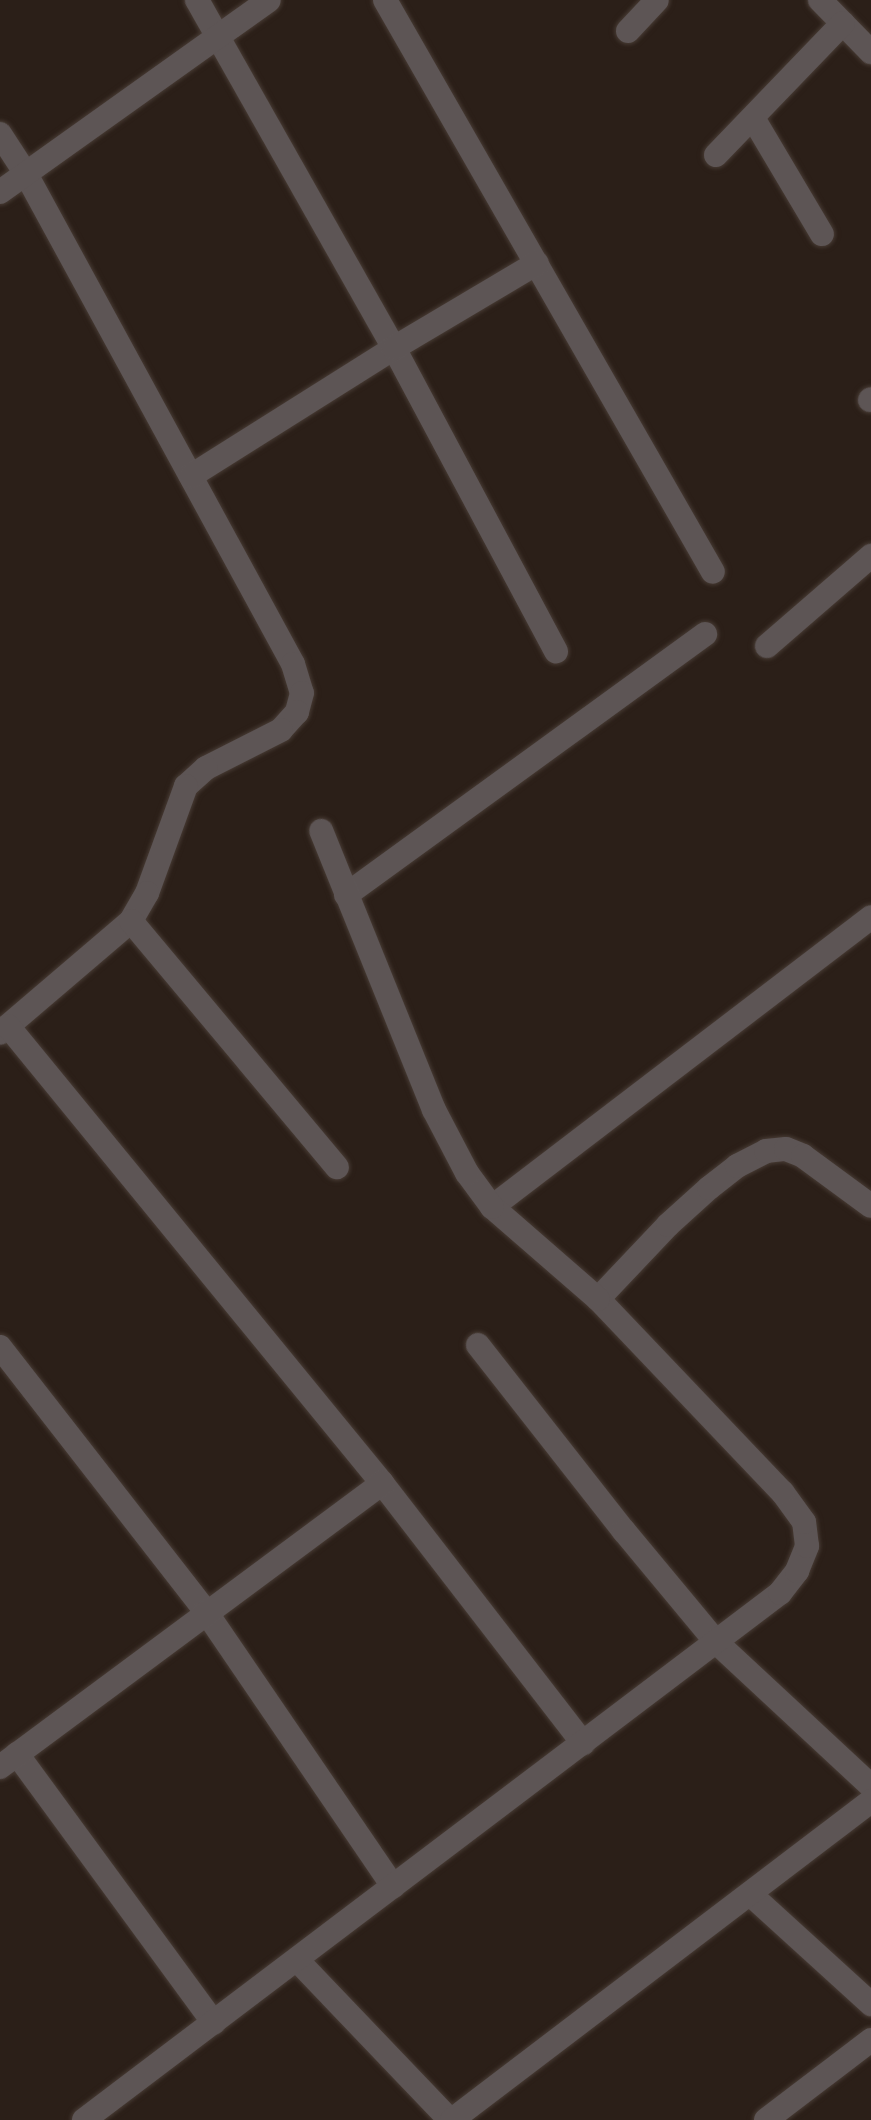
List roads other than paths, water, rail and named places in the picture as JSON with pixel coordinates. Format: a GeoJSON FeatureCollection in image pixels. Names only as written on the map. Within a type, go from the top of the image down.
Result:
{"type":"FeatureCollection","features":[{"type":"Feature","properties":{"kind":"street"},"geometry":{"type":"LineString","coordinates":[[197,0],[394,348],[556,651]]}},
{"type":"Feature","properties":{"kind":"street"},"geometry":{"type":"LineString","coordinates":[[0,192],[269,0]]}},
{"type":"Feature","properties":{"kind":"street"},"geometry":{"type":"LineString","coordinates":[[385,0],[713,572]]}},
{"type":"Feature","properties":{"kind":"street"},"geometry":{"type":"LineString","coordinates":[[628,31],[657,0]]}},
{"type":"Feature","properties":{"kind":"street"},"geometry":{"type":"LineString","coordinates":[[820,0],[871,52]]}},
{"type":"Feature","properties":{"kind":"street"},"geometry":{"type":"LineString","coordinates":[[716,155],[843,23]]}},
{"type":"Feature","properties":{"kind":"street"},"geometry":{"type":"LineString","coordinates":[[753,118],[822,234]]}},
{"type":"Feature","properties":{"kind":"street"},"geometry":{"type":"LineString","coordinates":[[0,134],[26,174],[293,664],[302,693],[297,712],[281,730],[206,768],[186,786],[147,893],[131,921],[4,1030],[382,1483],[583,1743]]}},
{"type":"Feature","properties":{"kind":"street"},"geometry":{"type":"LineString","coordinates":[[191,476],[394,348],[537,263]]}},
{"type":"Feature","properties":{"kind":"street"},"geometry":{"type":"LineString","coordinates":[[767,646],[871,556]]}},
{"type":"Feature","properties":{"kind":"street"},"geometry":{"type":"LineString","coordinates":[[346,895],[705,634]]}},
{"type":"Feature","properties":{"kind":"street"},"geometry":{"type":"LineString","coordinates":[[84,2120],[780,1593],[797,1571],[807,1546],[804,1522],[782,1492],[598,1299],[492,1207],[467,1173],[434,1110],[321,831]]}},
{"type":"Feature","properties":{"kind":"street"},"geometry":{"type":"LineString","coordinates":[[492,1207],[871,917]]}},
{"type":"Feature","properties":{"kind":"street"},"geometry":{"type":"LineString","coordinates":[[131,921],[337,1167]]}},
{"type":"Feature","properties":{"kind":"street"},"geometry":{"type":"LineString","coordinates":[[598,1299],[689,1206],[737,1166],[766,1151],[786,1149],[803,1156],[871,1206]]}},
{"type":"Feature","properties":{"kind":"street"},"geometry":{"type":"LineString","coordinates":[[478,1345],[716,1642],[871,1786]]}},
{"type":"Feature","properties":{"kind":"street"},"geometry":{"type":"LineString","coordinates":[[0,1347],[206,1612],[393,1886]]}},
{"type":"Feature","properties":{"kind":"street"},"geometry":{"type":"LineString","coordinates":[[214,2023],[9,1760],[382,1483]]}},
{"type":"Feature","properties":{"kind":"street"},"geometry":{"type":"LineString","coordinates":[[297,1960],[451,2120],[871,1801]]}},
{"type":"Feature","properties":{"kind":"street"},"geometry":{"type":"LineString","coordinates":[[750,1894],[871,2004]]}},
{"type":"Feature","properties":{"kind":"street"},"geometry":{"type":"LineString","coordinates":[[766,2120],[871,2040]]}}]}
